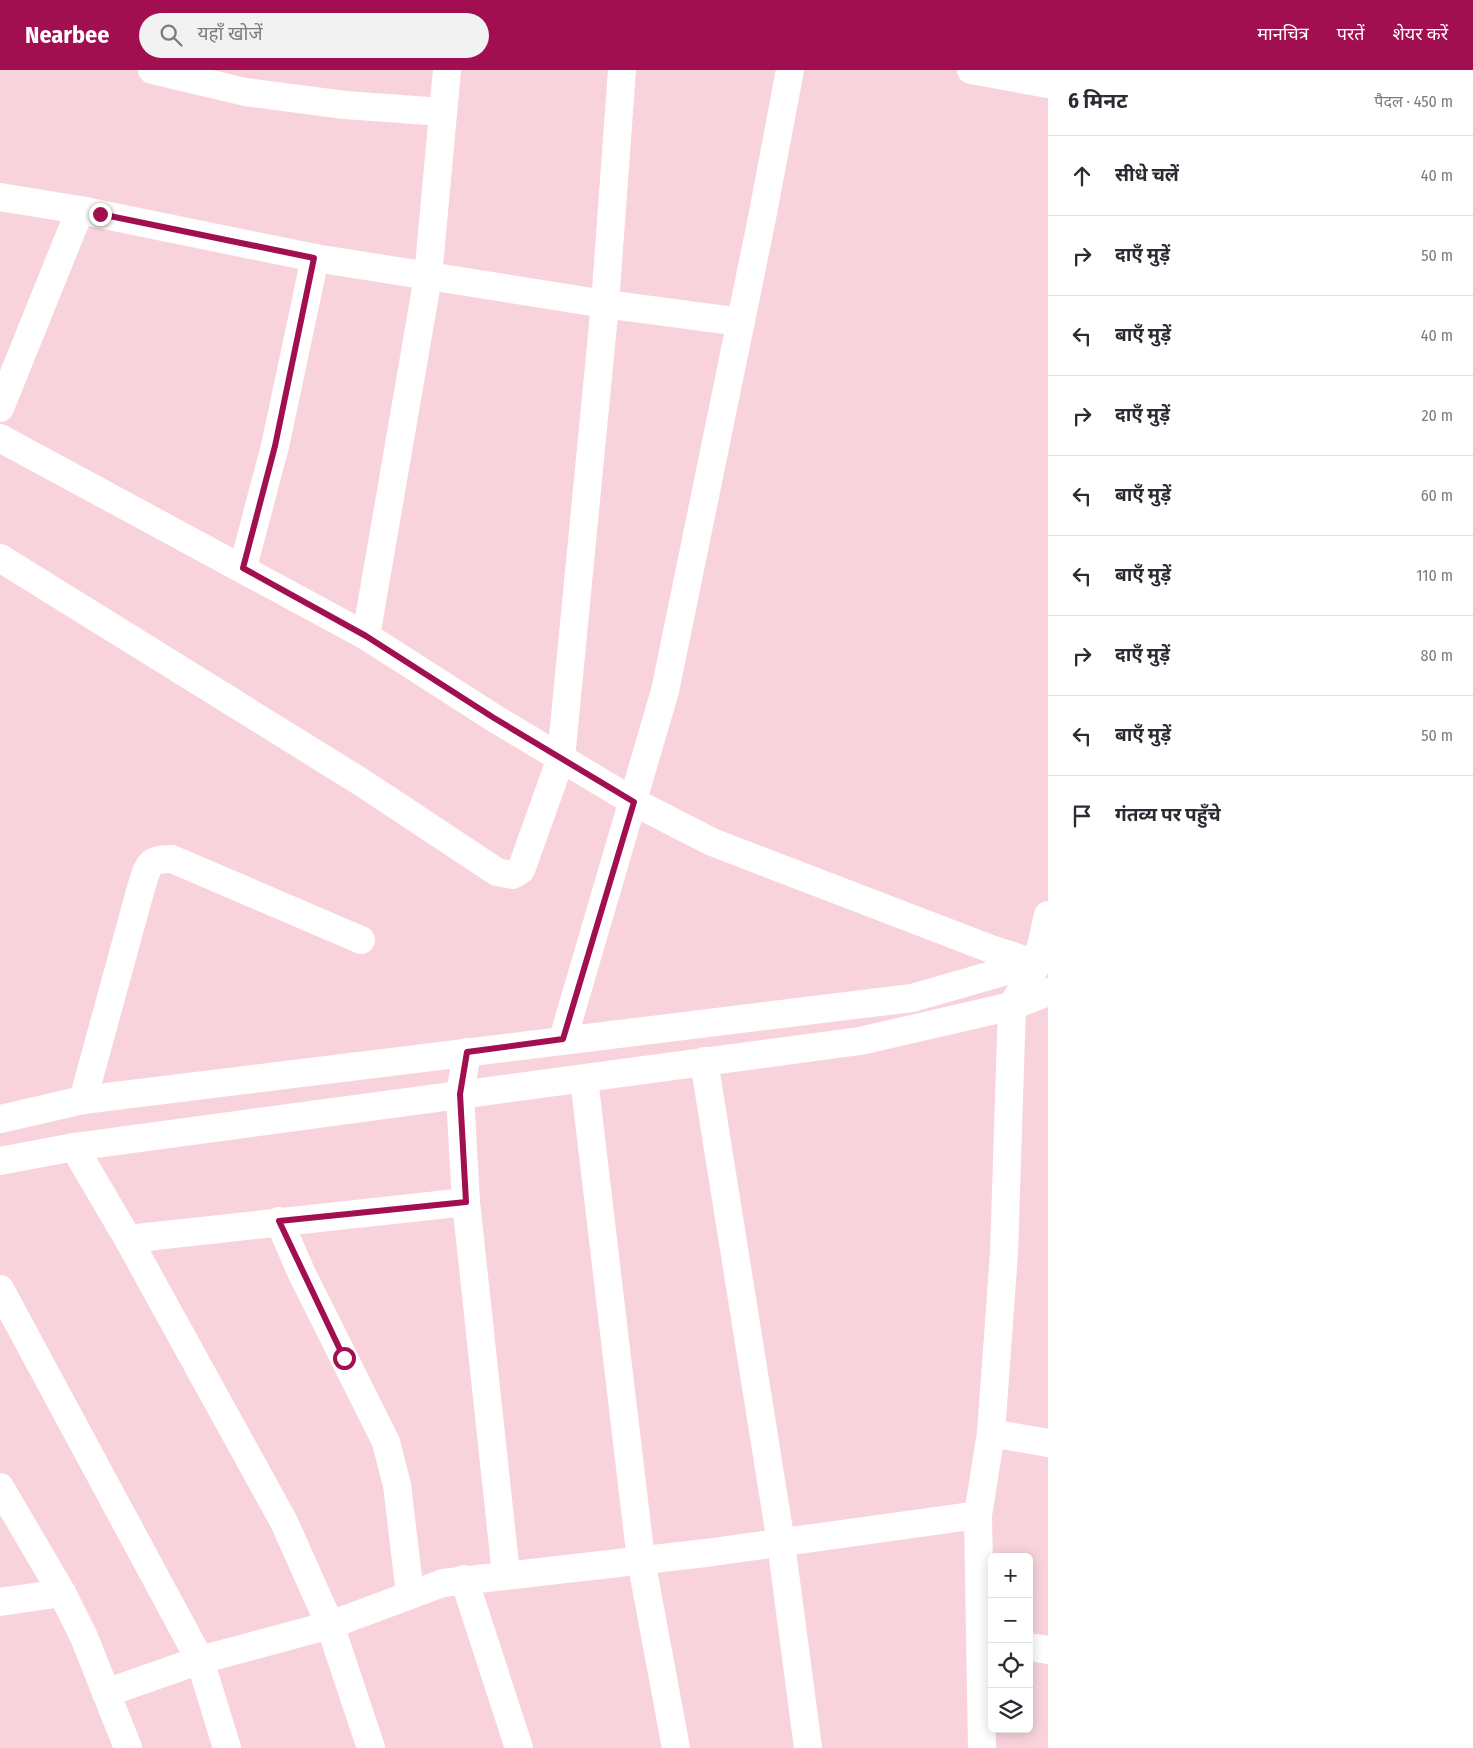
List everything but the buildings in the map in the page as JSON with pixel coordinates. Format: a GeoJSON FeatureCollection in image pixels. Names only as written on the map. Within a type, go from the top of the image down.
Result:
{"type":"FeatureCollection","features":[{"type":"Feature","properties":{"kind":"street"},"geometry":{"type":"LineString","coordinates":[[152,70],[245,92],[345,105],[444,112]]}},
{"type":"Feature","properties":{"kind":"street"},"geometry":{"type":"LineString","coordinates":[[366,636],[428,277],[447,70]]}},
{"type":"Feature","properties":{"kind":"street"},"geometry":{"type":"LineString","coordinates":[[0,558],[361,782],[497,872],[513,875],[521,870],[561,758],[606,304],[622,70]]}},
{"type":"Feature","properties":{"kind":"street"},"geometry":{"type":"LineString","coordinates":[[563,1039],[665,691],[742,322],[790,70]]}},
{"type":"Feature","properties":{"kind":"street"},"geometry":{"type":"LineString","coordinates":[[972,70],[1048,84]]}},
{"type":"Feature","properties":{"kind":"street"},"geometry":{"type":"LineString","coordinates":[[0,197],[80,210],[314,258],[606,304],[742,322]]}},
{"type":"Feature","properties":{"kind":"street"},"geometry":{"type":"LineString","coordinates":[[0,408],[80,210]]}},
{"type":"Feature","properties":{"kind":"street"},"geometry":{"type":"LineString","coordinates":[[243,568],[275,446],[314,258]]}},
{"type":"Feature","properties":{"kind":"street"},"geometry":{"type":"LineString","coordinates":[[0,438],[366,636],[634,802],[712,842],[991,949],[1042,961]]}},
{"type":"Feature","properties":{"kind":"street"},"geometry":{"type":"LineString","coordinates":[[83,1100],[149,865],[158,859],[172,859],[361,940]]}},
{"type":"Feature","properties":{"kind":"street"},"geometry":{"type":"LineString","coordinates":[[982,1748],[985,1641],[978,1515],[991,1433],[1004,1254],[1012,1006],[1042,961],[1048,915]]}},
{"type":"Feature","properties":{"kind":"street"},"geometry":{"type":"LineString","coordinates":[[0,1119],[83,1100],[563,1039],[912,998],[1042,961]]}},
{"type":"Feature","properties":{"kind":"street"},"geometry":{"type":"LineString","coordinates":[[0,1161],[74,1146],[860,1041],[1012,1006],[1048,992]]}},
{"type":"Feature","properties":{"kind":"street"},"geometry":{"type":"LineString","coordinates":[[467,1052],[460,1094],[466,1202],[506,1574]]}},
{"type":"Feature","properties":{"kind":"street"},"geometry":{"type":"LineString","coordinates":[[704,1061],[780,1542],[808,1748]]}},
{"type":"Feature","properties":{"kind":"street"},"geometry":{"type":"LineString","coordinates":[[584,1079],[641,1560],[676,1748]]}},
{"type":"Feature","properties":{"kind":"street"},"geometry":{"type":"LineString","coordinates":[[74,1146],[128,1239],[284,1522],[330,1625],[371,1748]]}},
{"type":"Feature","properties":{"kind":"street"},"geometry":{"type":"LineString","coordinates":[[128,1239],[466,1202]]}},
{"type":"Feature","properties":{"kind":"street"},"geometry":{"type":"LineString","coordinates":[[279,1221],[386,1442],[397,1485],[410,1594]]}},
{"type":"Feature","properties":{"kind":"street"},"geometry":{"type":"LineString","coordinates":[[0,1289],[200,1660],[227,1748]]}},
{"type":"Feature","properties":{"kind":"street"},"geometry":{"type":"LineString","coordinates":[[991,1433],[1048,1443]]}},
{"type":"Feature","properties":{"kind":"street"},"geometry":{"type":"LineString","coordinates":[[0,1487],[62,1593],[84,1637],[128,1748]]}},
{"type":"Feature","properties":{"kind":"street"},"geometry":{"type":"LineString","coordinates":[[106,1693],[200,1660],[330,1625],[410,1594],[464,1579],[641,1560],[978,1515]]}},
{"type":"Feature","properties":{"kind":"street"},"geometry":{"type":"LineString","coordinates":[[464,1579],[518,1748]]}},
{"type":"Feature","properties":{"kind":"street"},"geometry":{"type":"LineString","coordinates":[[0,1602],[62,1593]]}},
{"type":"Feature","properties":{"kind":"street"},"geometry":{"type":"LineString","coordinates":[[1033,1648],[1048,1650]]}},
{"type":"Feature","properties":{"kind":"route"},"geometry":{"type":"LineString","coordinates":[[100,214],[314,258],[275,446],[243,568],[366,636],[494,718],[634,802],[563,1039],[467,1052],[460,1094],[466,1202],[279,1221],[302,1274],[344,1358]]}}]}
